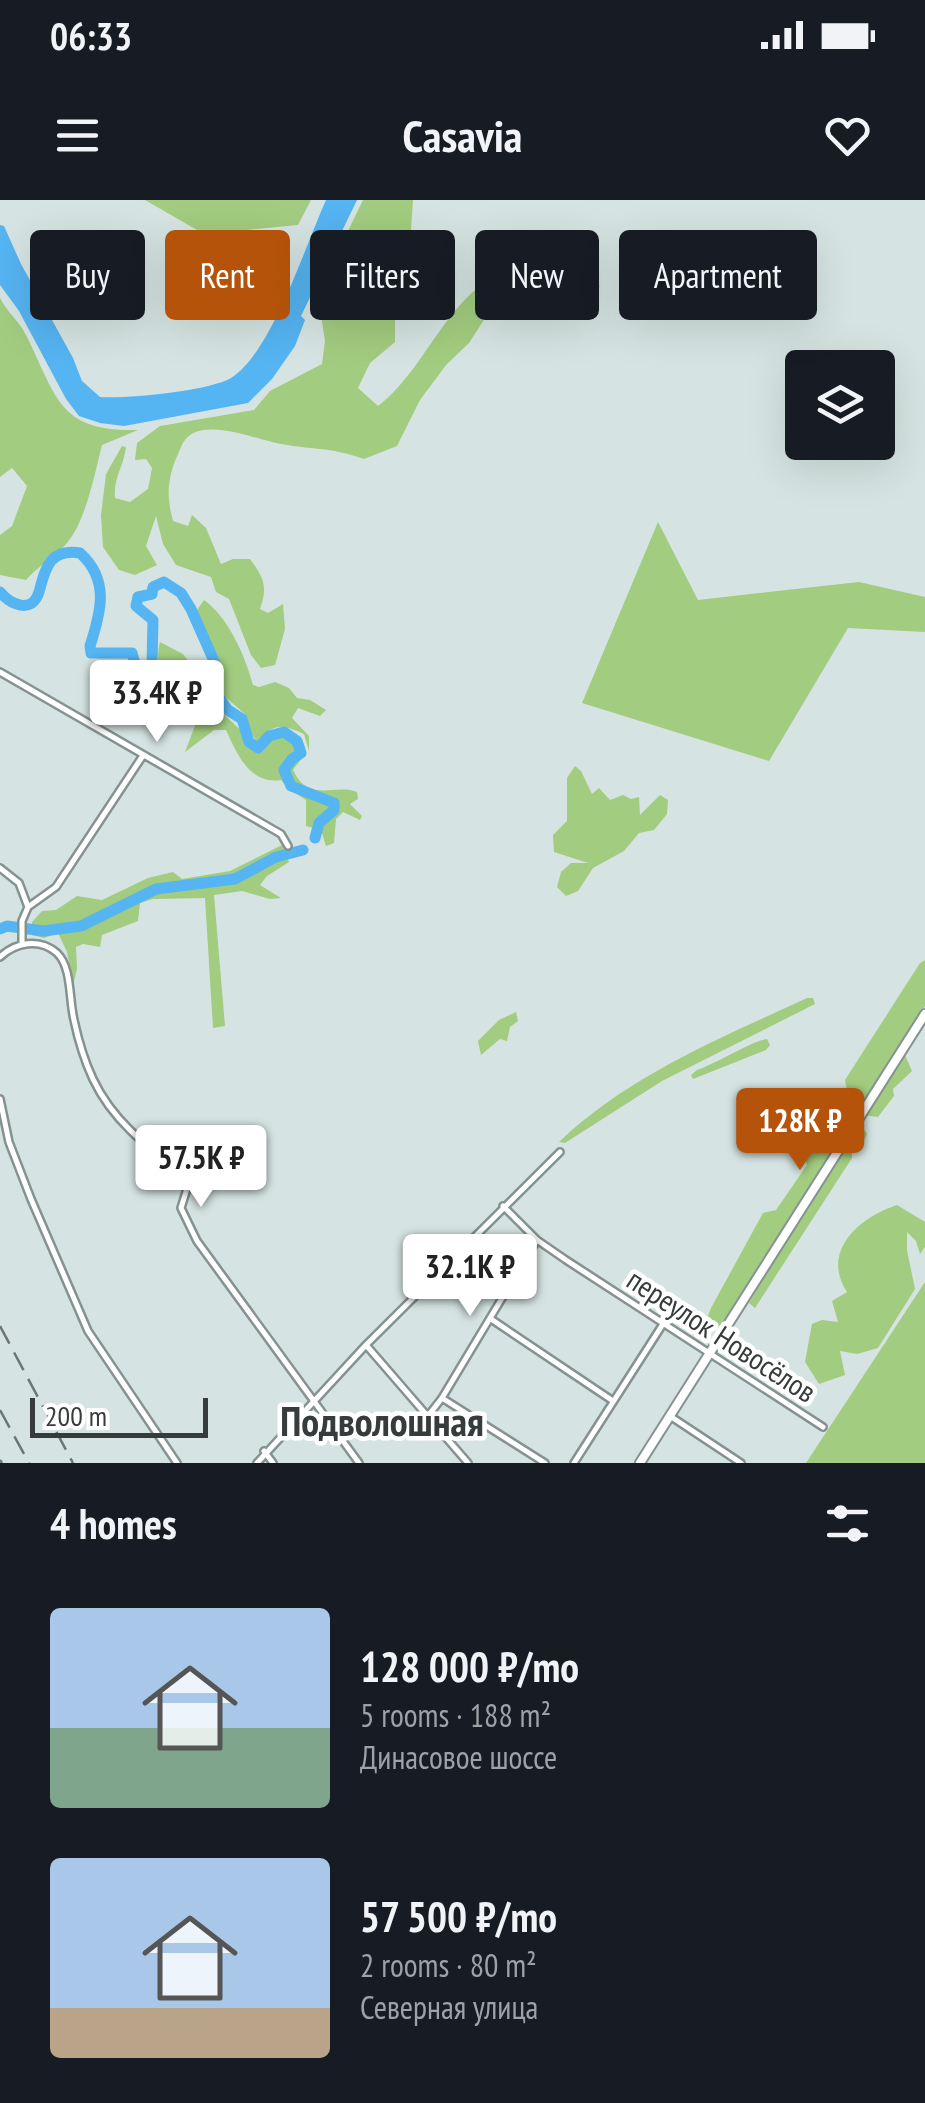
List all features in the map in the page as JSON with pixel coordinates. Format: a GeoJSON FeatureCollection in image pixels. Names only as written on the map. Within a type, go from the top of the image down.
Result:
{"type":"FeatureCollection","features":[{"type":"Feature","properties":{"kind":"street"},"geometry":{"type":"LineString","coordinates":[[0,672],[280,834],[288,846]]}},
{"type":"Feature","properties":{"kind":"street"},"geometry":{"type":"LineString","coordinates":[[22,944],[28,908],[56,887],[142,757]]}},
{"type":"Feature","properties":{"kind":"street"},"geometry":{"type":"LineString","coordinates":[[0,868],[19,882],[28,908]]}},
{"type":"Feature","properties":{"kind":"street"},"geometry":{"type":"LineString","coordinates":[[0,957],[22,944],[49,948],[64,962],[74,1022],[93,1080],[124,1128],[190,1179],[181,1208],[198,1241],[359,1463]]}},
{"type":"Feature","properties":{"kind":"street"},"geometry":{"type":"LineString","coordinates":[[640,1463],[925,1014]]}},
{"type":"Feature","properties":{"kind":"street"},"geometry":{"type":"LineString","coordinates":[[0,1100],[9,1142],[88,1331],[177,1463]]}},
{"type":"Feature","properties":{"kind":"street"},"geometry":{"type":"LineString","coordinates":[[256,1463],[366,1345],[560,1152]]}},
{"type":"Feature","properties":{"kind":"street","name":"переулок Новосёлов"},"geometry":{"type":"LineString","coordinates":[[503,1206],[537,1240],[824,1427]]}},
{"type":"Feature","properties":{"kind":"street"},"geometry":{"type":"LineString","coordinates":[[428,1416],[537,1240]]}},
{"type":"Feature","properties":{"kind":"street"},"geometry":{"type":"LineString","coordinates":[[491,1318],[613,1402]]}},
{"type":"Feature","properties":{"kind":"street"},"geometry":{"type":"LineString","coordinates":[[574,1463],[663,1324]]}},
{"type":"Feature","properties":{"kind":"street"},"geometry":{"type":"LineString","coordinates":[[366,1345],[468,1463]]}},
{"type":"Feature","properties":{"kind":"street"},"geometry":{"type":"LineString","coordinates":[[442,1398],[545,1463]]}},
{"type":"Feature","properties":{"kind":"street"},"geometry":{"type":"LineString","coordinates":[[670,1416],[741,1463]]}},
{"type":"Feature","properties":{"kind":"street"},"geometry":{"type":"LineString","coordinates":[[264,1451],[274,1463]]}},
{"type":"Feature","properties":{"kind":"green space"},"geometry":{"type":"Polygon","coordinates":[[[145,200],[311,200],[298,225],[197,230],[145,200]]]}},
{"type":"Feature","properties":{"kind":"green space"},"geometry":{"type":"Polygon","coordinates":[[[363,200],[413,200],[410,230],[348,230],[363,200]]]}},
{"type":"Feature","properties":{"kind":"green space"},"geometry":{"type":"Polygon","coordinates":[[[475,291],[475,320],[484,320],[420,400],[397,446],[364,459],[217,430],[193,433],[185,440],[169,484],[173,521],[188,526],[192,515],[206,528],[221,564],[250,559],[263,583],[260,609],[268,613],[283,604],[285,629],[275,665],[261,668],[251,655],[229,599],[216,592],[211,577],[176,565],[163,544],[156,516],[146,546],[157,565],[135,575],[119,570],[103,547],[101,515],[106,474],[122,446],[126,447],[115,498],[130,502],[148,489],[152,468],[146,459],[135,460],[137,443],[160,426],[254,410],[270,391],[322,364],[325,341],[322,320],[395,320],[395,342],[370,363],[358,388],[378,406],[410,373],[448,320],[455,320],[455,312],[475,291]]]}},
{"type":"Feature","properties":{"kind":"green space"},"geometry":{"type":"Polygon","coordinates":[[[0,298],[23,330],[64,406],[91,425],[138,430],[102,445],[74,534],[26,580],[0,575],[0,535],[12,526],[27,486],[12,468],[0,477],[0,298]]]}},
{"type":"Feature","properties":{"kind":"green space"},"geometry":{"type":"Polygon","coordinates":[[[658,522],[698,600],[859,582],[925,597],[925,632],[848,628],[769,761],[582,703],[658,522]]]}},
{"type":"Feature","properties":{"kind":"green space"},"geometry":{"type":"Polygon","coordinates":[[[204,600],[235,638],[253,685],[275,682],[289,688],[297,698],[310,700],[326,710],[320,716],[298,708],[292,718],[309,736],[309,751],[304,734],[290,728],[273,728],[257,742],[245,714],[223,695],[218,662],[197,610],[204,600]]]}},
{"type":"Feature","properties":{"kind":"green space"},"geometry":{"type":"Polygon","coordinates":[[[160,642],[183,654],[193,667],[204,666],[208,670],[213,688],[211,702],[253,742],[284,731],[299,737],[305,749],[293,770],[299,780],[314,790],[357,792],[358,799],[350,804],[362,816],[360,820],[343,812],[336,819],[334,843],[326,846],[321,830],[306,826],[306,800],[281,780],[253,773],[240,758],[226,730],[214,730],[185,752],[196,723],[162,677],[160,642]]]}},
{"type":"Feature","properties":{"kind":"green space"},"geometry":{"type":"Polygon","coordinates":[[[575,766],[592,794],[599,788],[610,800],[623,795],[639,797],[640,815],[660,795],[668,800],[667,814],[654,830],[639,833],[624,851],[593,868],[578,891],[566,896],[557,887],[561,872],[571,863],[588,863],[554,852],[553,835],[567,821],[567,778],[575,766]]]}},
{"type":"Feature","properties":{"kind":"green space"},"geometry":{"type":"Polygon","coordinates":[[[282,845],[289,862],[260,885],[281,898],[242,891],[214,895],[225,1026],[213,1028],[205,898],[140,903],[138,921],[102,935],[100,947],[76,947],[73,986],[67,952],[58,933],[44,938],[32,935],[32,922],[42,911],[56,910],[77,896],[102,900],[148,878],[173,872],[182,879],[230,871],[282,845]]]}},
{"type":"Feature","properties":{"kind":"green space"},"geometry":{"type":"Polygon","coordinates":[[[925,960],[925,1006],[721,1325],[711,1332],[706,1321],[711,1308],[763,1213],[776,1210],[807,1165],[802,1151],[830,1102],[850,1105],[845,1080],[925,960]]]}},
{"type":"Feature","properties":{"kind":"green space"},"geometry":{"type":"Polygon","coordinates":[[[813,998],[815,1004],[662,1081],[565,1143],[559,1142],[586,1118],[646,1078],[709,1043],[813,998]]]}},
{"type":"Feature","properties":{"kind":"green space"},"geometry":{"type":"Polygon","coordinates":[[[516,1012],[518,1021],[510,1027],[507,1041],[500,1039],[481,1055],[478,1041],[499,1020],[516,1012]]]}},
{"type":"Feature","properties":{"kind":"green space"},"geometry":{"type":"Polygon","coordinates":[[[767,1039],[770,1045],[766,1050],[693,1079],[691,1075],[697,1070],[767,1039]]]}},
{"type":"Feature","properties":{"kind":"green space"},"geometry":{"type":"Polygon","coordinates":[[[905,1055],[912,1071],[893,1089],[894,1096],[878,1117],[863,1115],[905,1055]]]}},
{"type":"Feature","properties":{"kind":"green space"},"geometry":{"type":"Polygon","coordinates":[[[862,1127],[867,1134],[861,1147],[852,1151],[852,1158],[755,1308],[749,1303],[853,1129],[862,1127]]]}},
{"type":"Feature","properties":{"kind":"green space"},"geometry":{"type":"Polygon","coordinates":[[[897,1205],[925,1222],[925,1247],[920,1254],[916,1241],[907,1232],[915,1289],[878,1348],[857,1354],[840,1351],[845,1375],[819,1384],[805,1362],[812,1324],[822,1320],[838,1322],[832,1301],[847,1292],[838,1263],[841,1250],[858,1227],[897,1205]]]}},
{"type":"Feature","properties":{"kind":"green space"},"geometry":{"type":"Polygon","coordinates":[[[925,1282],[925,1463],[806,1463],[925,1282]]]}},
{"type":"Feature","properties":{"kind":"water"},"geometry":{"type":"Polygon","coordinates":[[[326,200],[357,200],[343,230],[314,230],[326,200]]]}},
{"type":"Feature","properties":{"kind":"water"},"geometry":{"type":"Polygon","coordinates":[[[0,225],[4,226],[30,280],[30,320],[52,320],[82,381],[100,397],[187,390],[231,378],[246,365],[274,320],[290,320],[290,286],[310,238],[310,297],[301,316],[305,320],[295,346],[272,379],[248,403],[124,426],[100,423],[79,416],[66,399],[19,311],[0,285],[0,225]]]}},
{"type":"Feature","properties":{"kind":"waterway"},"geometry":{"type":"LineString","coordinates":[[0,592],[15,603],[31,603],[50,563],[61,554],[80,553],[96,574],[99,585],[100,609],[91,653],[132,653],[135,664],[146,668],[152,664],[153,620],[136,606],[138,597],[152,594],[153,587],[164,582],[181,593],[214,661],[217,695],[228,710],[242,719],[249,742],[258,748],[269,736],[284,732],[297,741],[301,753],[284,770],[291,786],[334,803],[334,810],[319,823],[315,838]]}},
{"type":"Feature","properties":{"kind":"waterway"},"geometry":{"type":"LineString","coordinates":[[0,929],[7,926],[43,931],[81,926],[156,889],[235,879],[276,857],[303,850]]}},
{"type":"Feature","properties":{"kind":"railway"},"geometry":{"type":"LineString","coordinates":[[0,1326],[73,1463]]}},
{"type":"Feature","properties":{"kind":"railway"},"geometry":{"type":"LineString","coordinates":[[0,1410],[29,1463]]}},
{"type":"Feature","properties":{"kind":"district","name":"Подволошная"},"geometry":{"type":"Point","coordinates":[382,1421]}}]}
